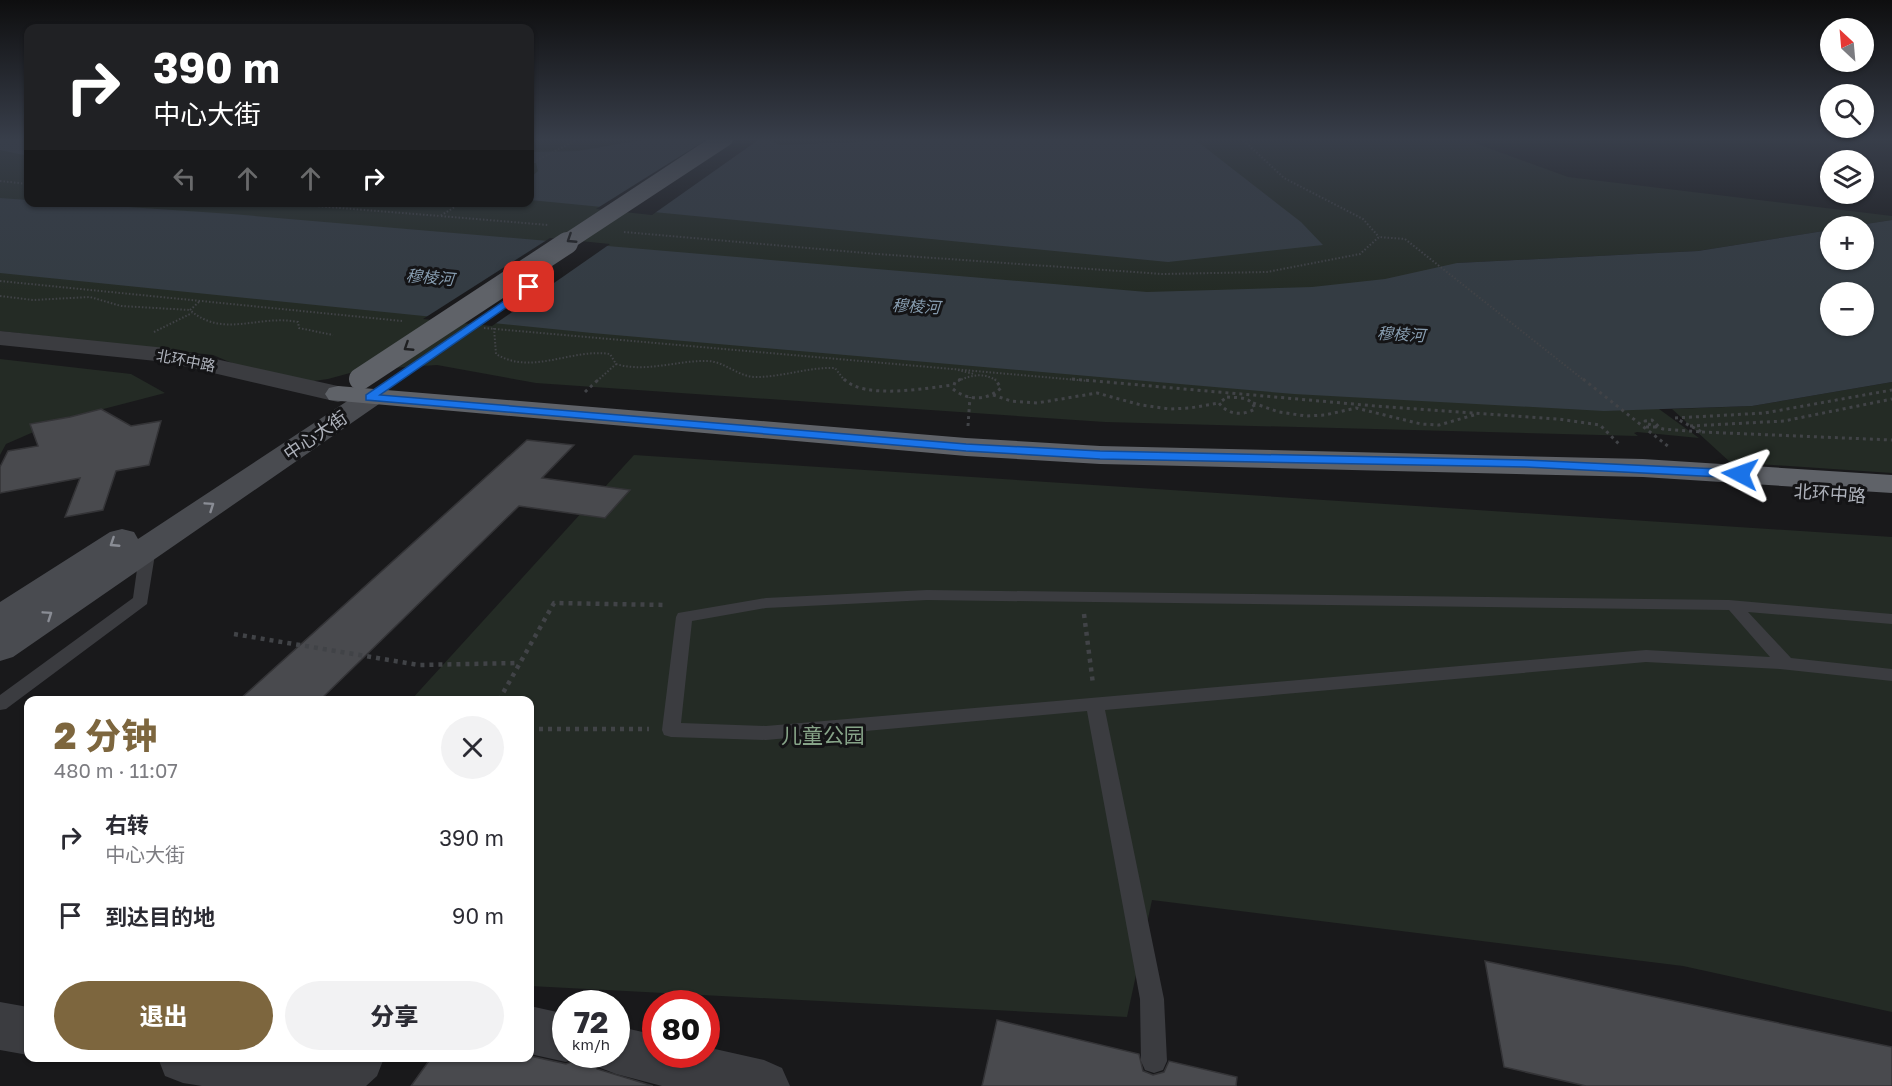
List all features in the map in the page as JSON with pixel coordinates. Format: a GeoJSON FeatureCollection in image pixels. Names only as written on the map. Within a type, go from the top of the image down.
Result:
{"type":"FeatureCollection","features":[{"type":"Feature","properties":{"kind":"highway","name":"中心大街"},"geometry":{"type":"LineString","coordinates":[[365,388],[652,189]]}},
{"type":"Feature","properties":{"kind":"highway","name":"中心大街"},"geometry":{"type":"LineString","coordinates":[[365,388],[669,189]]}},
{"type":"Feature","properties":{"kind":"highway","name":"北环中路"},"geometry":{"type":"LineString","coordinates":[[365,388],[560,414],[966,447],[1100,455],[1526,463],[1697,471],[1892,484]]}},
{"type":"Feature","properties":{"kind":"highway","name":"北环中路"},"geometry":{"type":"LineString","coordinates":[[365,388],[411,415],[981,460],[1122,468],[1518,476],[1892,497]]}},
{"type":"Feature","properties":{"kind":"main road","name":"中心大街"},"geometry":{"type":"LineString","coordinates":[[0,648],[148,548],[365,388]]}},
{"type":"Feature","properties":{"kind":"main road","name":"中心大街"},"geometry":{"type":"LineString","coordinates":[[0,618],[365,388]]}},
{"type":"Feature","properties":{"kind":"street","name":"北环中路"},"geometry":{"type":"LineString","coordinates":[[0,338],[166,355],[365,388]]}},
{"type":"Feature","properties":{"kind":"street"},"geometry":{"type":"LineString","coordinates":[[0,1026],[24,1030]]}},
{"type":"Feature","properties":{"kind":"street"},"geometry":{"type":"LineString","coordinates":[[534,1031],[552,1035]]}},
{"type":"Feature","properties":{"kind":"street"},"geometry":{"type":"LineString","coordinates":[[630,1053],[764,1086]]}},
{"type":"Feature","properties":{"kind":"street"},"geometry":{"type":"LineString","coordinates":[[207,1062],[333,1083],[355,1062]]}},
{"type":"Feature","properties":{"kind":"lane"},"geometry":{"type":"LineString","coordinates":[[0,704],[141,600],[148,548]]}},
{"type":"Feature","properties":{"kind":"lane"},"geometry":{"type":"LineString","coordinates":[[1892,619],[1734,606],[916,595],[766,603],[684,617],[671,730],[766,733],[1646,656],[1785,663],[1892,675]]}},
{"type":"Feature","properties":{"kind":"lane"},"geometry":{"type":"LineString","coordinates":[[1734,606],[1785,663]]}},
{"type":"Feature","properties":{"kind":"lane"},"geometry":{"type":"LineString","coordinates":[[1095,703],[1152,999],[1154,1061]]}},
{"type":"Feature","properties":{"kind":"path"},"geometry":{"type":"LineString","coordinates":[[1307,189],[1363,219],[1379,237]]}},
{"type":"Feature","properties":{"kind":"path"},"geometry":{"type":"LineString","coordinates":[[328,207],[558,226]]}},
{"type":"Feature","properties":{"kind":"path"},"geometry":{"type":"LineString","coordinates":[[440,216],[454,207]]}},
{"type":"Feature","properties":{"kind":"path"},"geometry":{"type":"LineString","coordinates":[[617,231],[877,254],[1162,274],[1267,272],[1360,254],[1379,237],[1405,239],[1647,426],[1697,471]]}},
{"type":"Feature","properties":{"kind":"path"},"geometry":{"type":"LineString","coordinates":[[0,280],[402,321]]}},
{"type":"Feature","properties":{"kind":"path"},"geometry":{"type":"LineString","coordinates":[[0,296],[33,300],[90,297],[121,306],[191,311],[205,323],[228,324],[287,318],[298,322],[299,328],[333,334]]}},
{"type":"Feature","properties":{"kind":"path"},"geometry":{"type":"LineString","coordinates":[[160,329],[191,311],[199,302]]}},
{"type":"Feature","properties":{"kind":"path"},"geometry":{"type":"LineString","coordinates":[[482,327],[1600,425]]}},
{"type":"Feature","properties":{"kind":"path"},"geometry":{"type":"LineString","coordinates":[[494,328],[496,354],[504,361],[517,363],[591,351],[610,354],[616,364],[630,368],[709,361],[720,362],[740,375],[757,377],[818,366],[834,368],[849,385],[863,389],[887,390],[953,385],[959,379],[1013,373]]}},
{"type":"Feature","properties":{"kind":"path"},"geometry":{"type":"LineString","coordinates":[[560,414],[616,364]]}},
{"type":"Feature","properties":{"kind":"path"},"geometry":{"type":"LineString","coordinates":[[942,367],[994,378],[1001,385],[999,392],[978,398],[963,395],[953,389],[953,385]]}},
{"type":"Feature","properties":{"kind":"path"},"geometry":{"type":"LineString","coordinates":[[1702,432],[1675,418],[1765,413],[1892,390]]}},
{"type":"Feature","properties":{"kind":"path"},"geometry":{"type":"LineString","coordinates":[[993,395],[1012,402],[1034,404],[1097,393],[1114,396],[1142,406],[1176,409],[1199,408],[1219,403],[1222,398],[1233,396],[1245,398],[1279,412],[1306,416],[1325,415],[1356,408],[1421,424],[1439,425],[1479,414]]}},
{"type":"Feature","properties":{"kind":"path"},"geometry":{"type":"LineString","coordinates":[[1690,426],[1784,421],[1892,399]]}},
{"type":"Feature","properties":{"kind":"path"},"geometry":{"type":"LineString","coordinates":[[1219,403],[1227,411],[1244,414],[1255,409],[1253,403]]}},
{"type":"Feature","properties":{"kind":"path"},"geometry":{"type":"LineString","coordinates":[[1356,408],[1361,405]]}},
{"type":"Feature","properties":{"kind":"path"},"geometry":{"type":"LineString","coordinates":[[1647,426],[1702,432],[1892,440]]}},
{"type":"Feature","properties":{"kind":"path"},"geometry":{"type":"LineString","coordinates":[[1082,597],[1095,703]]}},
{"type":"Feature","properties":{"kind":"path"},"geometry":{"type":"LineString","coordinates":[[501,696],[554,603],[675,605],[687,617]]}},
{"type":"Feature","properties":{"kind":"path"},"geometry":{"type":"LineString","coordinates":[[234,634],[419,665],[518,663]]}},
{"type":"Feature","properties":{"kind":"path"},"geometry":{"type":"LineString","coordinates":[[534,729],[671,730]]}},
{"type":"Feature","properties":{"kind":"green space"},"geometry":{"type":"Polygon","coordinates":[[[0,189],[24,189],[24,207],[534,207],[534,189],[1665,189],[1892,216],[1892,220],[1874,223],[1874,216],[1820,216],[1820,232],[1698,251],[1458,263],[1699,438],[1637,432],[1634,433],[1638,436],[1105,422],[536,383],[437,365],[361,370],[328,379],[293,384],[274,381],[213,355],[0,331],[0,189]]]}},
{"type":"Feature","properties":{"kind":"green space"},"geometry":{"type":"Polygon","coordinates":[[[0,359],[131,374],[165,393],[61,420],[6,444],[0,455],[0,359]]]}},
{"type":"Feature","properties":{"kind":"green space"},"geometry":{"type":"Polygon","coordinates":[[[1892,382],[1892,473],[1730,462],[1672,409],[1752,406],[1892,382]]]}},
{"type":"Feature","properties":{"kind":"green space","name":"儿童公园"},"geometry":{"type":"Polygon","coordinates":[[[634,455],[1892,537],[1892,1012],[1683,966],[1152,900],[1127,1017],[720,996],[720,990],[642,990],[642,992],[534,986],[534,696],[415,696],[634,455]]]}},
{"type":"Feature","properties":{"kind":"water"},"geometry":{"type":"Polygon","coordinates":[[[534,189],[1258,189],[1301,222],[1323,245],[1168,262],[534,200],[534,189]]]}},
{"type":"Feature","properties":{"kind":"water","name":"穆棱河"},"geometry":{"type":"Polygon","coordinates":[[[0,198],[24,200],[24,207],[128,207],[232,214],[1147,292],[1312,287],[1385,279],[1457,263],[1698,251],[1820,232],[1820,270],[1874,270],[1874,223],[1892,220],[1892,382],[1752,406],[1604,411],[1294,394],[592,333],[0,273],[0,198]]]}},
{"type":"Feature","properties":{"kind":"pier"},"geometry":{"type":"Polygon","coordinates":[[[628,189],[689,189],[652,215],[596,209],[628,189]]]}},
{"type":"Feature","properties":{"kind":"pier"},"geometry":{"type":"Polygon","coordinates":[[[550,238],[610,244],[492,326],[423,319],[550,238]]]}},
{"type":"Feature","properties":{"kind":"building"},"geometry":{"type":"Polygon","coordinates":[[[101,409],[131,426],[161,421],[149,465],[116,471],[103,510],[65,517],[80,478],[0,493],[0,467],[8,451],[38,446],[30,424],[101,409]]]}},
{"type":"Feature","properties":{"kind":"building"},"geometry":{"type":"Polygon","coordinates":[[[527,440],[574,445],[542,478],[630,490],[605,518],[519,506],[324,696],[243,696],[527,440]]]}},
{"type":"Feature","properties":{"kind":"building"},"geometry":{"type":"Polygon","coordinates":[[[1485,961],[1892,1047],[1892,1086],[1586,1086],[1504,1067],[1485,961]]]}},
{"type":"Feature","properties":{"kind":"building"},"geometry":{"type":"Polygon","coordinates":[[[997,1020],[1139,1054],[1143,1071],[1153,1075],[1164,1072],[1169,1061],[1237,1077],[1236,1086],[982,1086],[997,1020]]]}},
{"type":"Feature","properties":{"kind":"building"},"geometry":{"type":"Polygon","coordinates":[[[534,1057],[552,1061],[552,1068],[597,1068],[653,1086],[411,1086],[428,1062],[534,1062],[534,1057]]]}},
{"type":"Feature","properties":{"kind":"route"},"geometry":{"type":"LineString","coordinates":[[529,287],[370,398],[966,447],[1100,455],[1526,463],[1740,474]]}}]}
